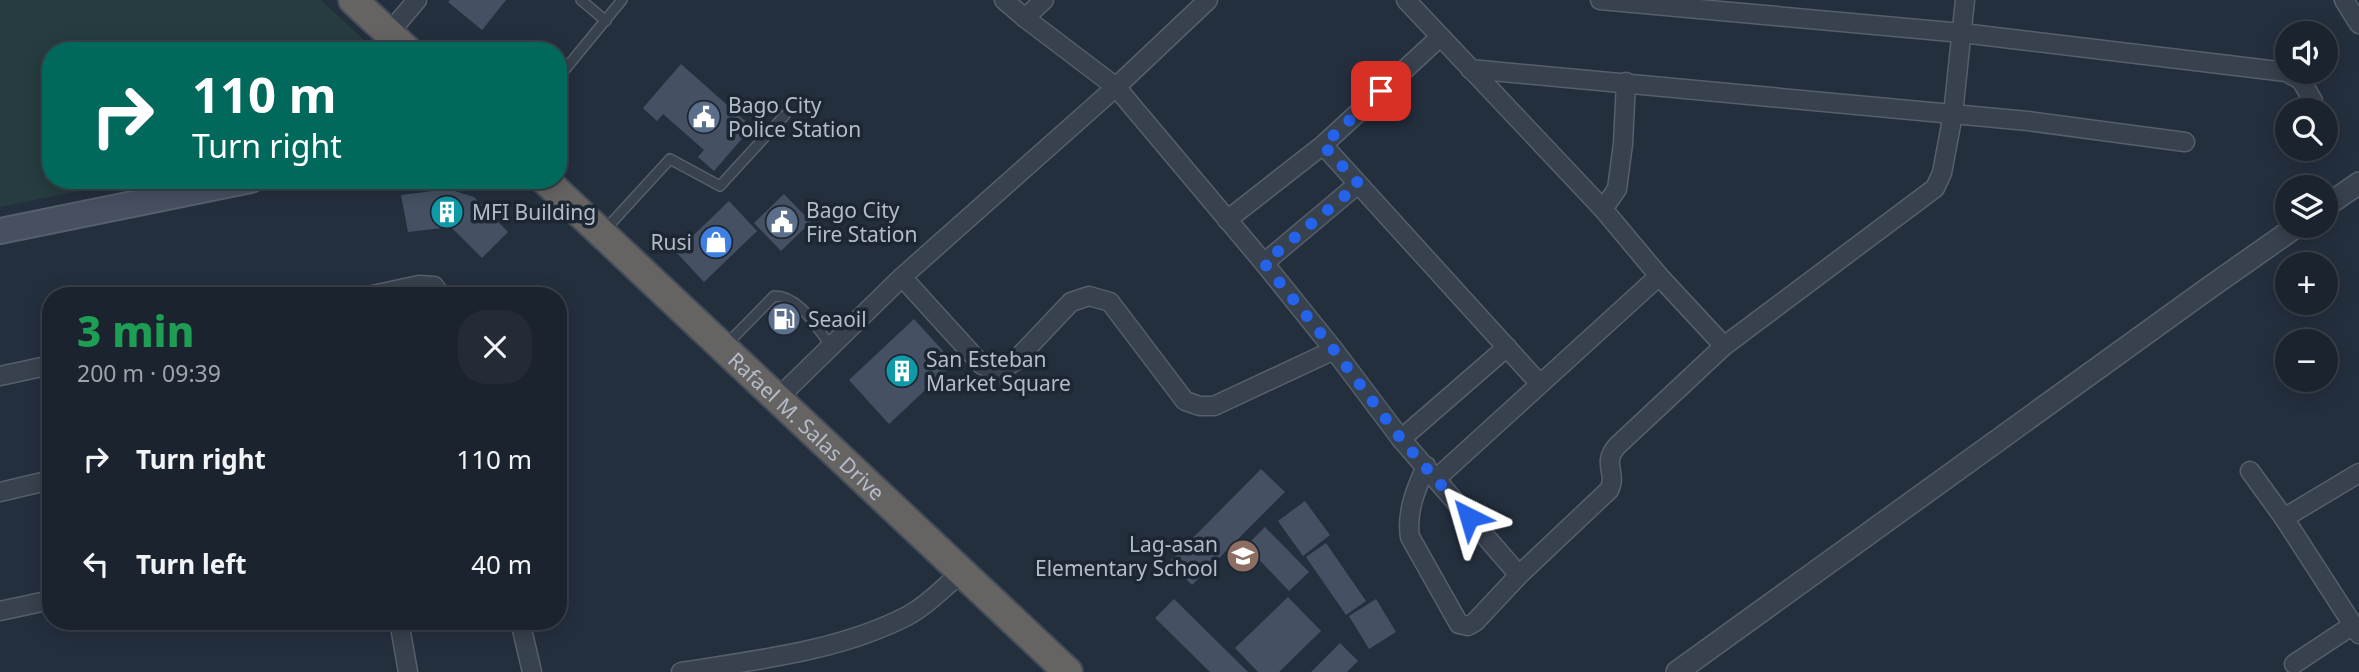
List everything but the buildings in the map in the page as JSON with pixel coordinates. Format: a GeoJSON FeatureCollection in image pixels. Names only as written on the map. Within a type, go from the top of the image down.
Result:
{"type":"FeatureCollection","features":[{"type":"Feature","properties":{"kind":"highway"},"geometry":{"type":"LineString","coordinates":[[353,0],[398,42]]}},
{"type":"Feature","properties":{"kind":"highway","name":"Rafael M. Salas Drive"},"geometry":{"type":"LineString","coordinates":[[555,189],[778,398],[959,576],[1068,672]]}},
{"type":"Feature","properties":{"kind":"main road"},"geometry":{"type":"LineString","coordinates":[[0,231],[207,189]]}},
{"type":"Feature","properties":{"kind":"street"},"geometry":{"type":"LineString","coordinates":[[398,42],[417,0]]}},
{"type":"Feature","properties":{"kind":"street"},"geometry":{"type":"LineString","coordinates":[[1004,0],[1116,87],[1264,263],[1401,439],[1519,575]]}},
{"type":"Feature","properties":{"kind":"street"},"geometry":{"type":"LineString","coordinates":[[1025,18],[1044,0]]}},
{"type":"Feature","properties":{"kind":"street"},"geometry":{"type":"LineString","coordinates":[[778,398],[902,277],[1116,87],[1208,0]]}},
{"type":"Feature","properties":{"kind":"street"},"geometry":{"type":"LineString","coordinates":[[1406,0],[1603,209],[1659,276],[1724,346]]}},
{"type":"Feature","properties":{"kind":"street"},"geometry":{"type":"LineString","coordinates":[[1600,0],[1962,33],[2286,72],[2301,80],[2311,98]]}},
{"type":"Feature","properties":{"kind":"street"},"geometry":{"type":"LineString","coordinates":[[1659,276],[1539,383],[1432,472],[1413,498],[1408,524],[1410,537],[1459,624],[1468,626],[1475,622],[1519,575],[1609,491],[1612,485],[1608,461],[1610,453],[1724,346],[1935,188],[1942,173],[1953,114],[1965,0]]}},
{"type":"Feature","properties":{"kind":"street"},"geometry":{"type":"LineString","coordinates":[[2344,0],[2359,24]]}},
{"type":"Feature","properties":{"kind":"street"},"geometry":{"type":"LineString","coordinates":[[1227,220],[1323,145],[1440,37]]}},
{"type":"Feature","properties":{"kind":"street"},"geometry":{"type":"LineString","coordinates":[[1470,69],[2028,121],[2185,142]]}},
{"type":"Feature","properties":{"kind":"street"},"geometry":{"type":"LineString","coordinates":[[1603,209],[1617,189],[1623,144],[1626,82]]}},
{"type":"Feature","properties":{"kind":"street"},"geometry":{"type":"LineString","coordinates":[[1323,145],[1539,383]]}},
{"type":"Feature","properties":{"kind":"street"},"geometry":{"type":"LineString","coordinates":[[2338,198],[2359,183]]}},
{"type":"Feature","properties":{"kind":"street"},"geometry":{"type":"LineString","coordinates":[[1264,263],[1359,184]]}},
{"type":"Feature","properties":{"kind":"street"},"geometry":{"type":"LineString","coordinates":[[1677,672],[2183,305],[2280,238]]}},
{"type":"Feature","properties":{"kind":"street"},"geometry":{"type":"LineString","coordinates":[[902,277],[982,365],[1000,372],[1015,362],[1071,302],[1089,296],[1110,302],[1185,401],[1200,406],[1214,406],[1334,350]]}},
{"type":"Feature","properties":{"kind":"street"},"geometry":{"type":"LineString","coordinates":[[410,287],[435,287]]}},
{"type":"Feature","properties":{"kind":"street"},"geometry":{"type":"LineString","coordinates":[[1401,439],[1507,348]]}},
{"type":"Feature","properties":{"kind":"street"},"geometry":{"type":"LineString","coordinates":[[0,376],[42,367]]}},
{"type":"Feature","properties":{"kind":"street"},"geometry":{"type":"LineString","coordinates":[[2250,471],[2356,629],[2294,664]]}},
{"type":"Feature","properties":{"kind":"street"},"geometry":{"type":"LineString","coordinates":[[0,492],[42,482]]}},
{"type":"Feature","properties":{"kind":"street"},"geometry":{"type":"LineString","coordinates":[[2284,518],[2356,482]]}},
{"type":"Feature","properties":{"kind":"street"},"geometry":{"type":"LineString","coordinates":[[681,672],[839,643],[906,616],[937,597],[959,576]]}},
{"type":"Feature","properties":{"kind":"street"},"geometry":{"type":"LineString","coordinates":[[0,611],[42,602]]}},
{"type":"Feature","properties":{"kind":"street"},"geometry":{"type":"LineString","coordinates":[[401,630],[408,672]]}},
{"type":"Feature","properties":{"kind":"street"},"geometry":{"type":"LineString","coordinates":[[522,630],[532,672]]}},
{"type":"Feature","properties":{"kind":"lane"},"geometry":{"type":"LineString","coordinates":[[581,0],[606,21]]}},
{"type":"Feature","properties":{"kind":"lane"},"geometry":{"type":"LineString","coordinates":[[567,67],[622,0]]}},
{"type":"Feature","properties":{"kind":"lane"},"geometry":{"type":"LineString","coordinates":[[602,233],[670,159],[720,186],[785,114]]}},
{"type":"Feature","properties":{"kind":"lane"},"geometry":{"type":"LineString","coordinates":[[724,348],[774,296],[783,296],[799,306],[831,346]]}},
{"type":"Feature","properties":{"kind":"green space"},"geometry":{"type":"Polygon","coordinates":[[[0,0],[321,0],[366,42],[42,42],[42,189],[89,189],[0,207],[0,0]]]}},
{"type":"Feature","properties":{"kind":"place","name":"Bago City Police Station"},"geometry":{"type":"Point","coordinates":[704,117]}},
{"type":"Feature","properties":{"kind":"place","name":"MFI Building"},"geometry":{"type":"Point","coordinates":[447,212]}},
{"type":"Feature","properties":{"kind":"place","name":"Bago City Fire Station"},"geometry":{"type":"Point","coordinates":[782,222]}},
{"type":"Feature","properties":{"kind":"place","name":"Rusi"},"geometry":{"type":"Point","coordinates":[716,242]}},
{"type":"Feature","properties":{"kind":"place","name":"Seaoil"},"geometry":{"type":"Point","coordinates":[784,319]}},
{"type":"Feature","properties":{"kind":"place","name":"San Esteban Market Square"},"geometry":{"type":"Point","coordinates":[902,371]}},
{"type":"Feature","properties":{"kind":"place","name":"Lag-asan Elementary School"},"geometry":{"type":"Point","coordinates":[1243,556]}},
{"type":"Feature","properties":{"kind":"route"},"geometry":{"type":"LineString","coordinates":[[1381,91],[1323,145],[1359,184],[1264,263],[1401,439],[1469,517]]}}]}
